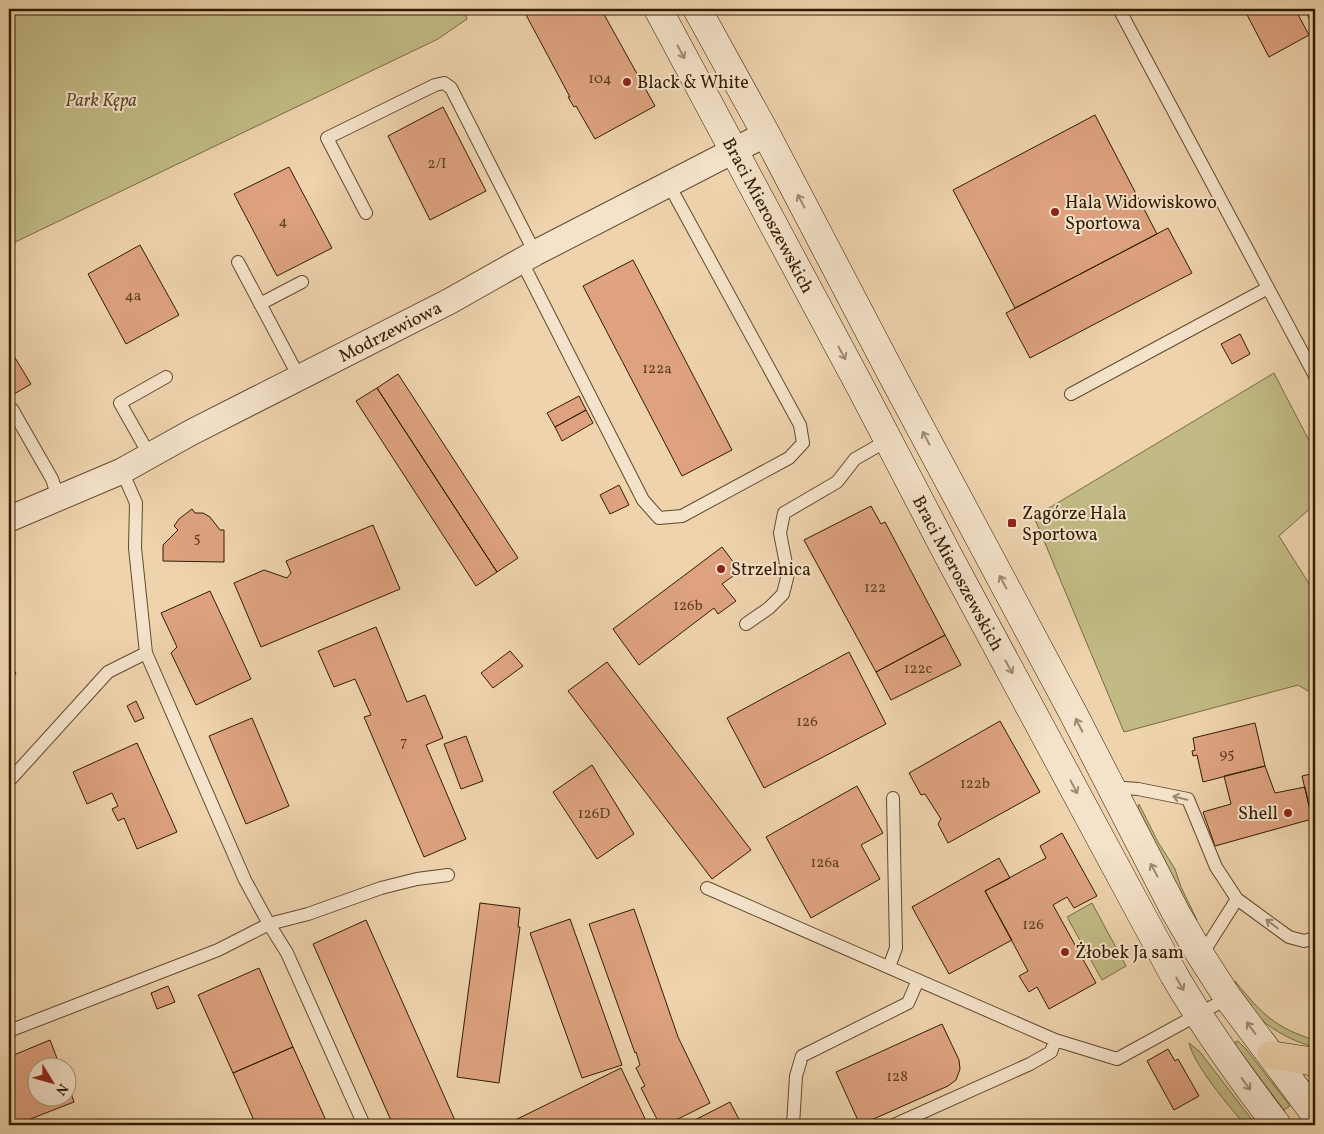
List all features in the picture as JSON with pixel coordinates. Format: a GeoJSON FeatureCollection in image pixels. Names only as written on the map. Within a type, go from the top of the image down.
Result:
{"type":"FeatureCollection","features":[{"type":"Feature","properties":{"kind":"main road","name":"Braci Mieroszewskich"},"geometry":{"type":"LineString","coordinates":[[658,9],[949,557],[1170,967],[1198,1016],[1241,1078],[1277,1125]]}},
{"type":"Feature","properties":{"kind":"main road","name":"Braci Mieroszewskich"},"geometry":{"type":"LineString","coordinates":[[697,9],[766,134],[1201,956],[1228,998],[1314,1112]]}},
{"type":"Feature","properties":{"kind":"main road"},"geometry":{"type":"LineString","coordinates":[[1271,1055],[1315,1062]]}},
{"type":"Feature","properties":{"kind":"street","name":"Modrzewiowa"},"geometry":{"type":"LineString","coordinates":[[9,519],[150,456],[192,432],[450,301],[528,256],[733,149],[766,134]]}},
{"type":"Feature","properties":{"kind":"lane"},"geometry":{"type":"LineString","coordinates":[[1119,9],[1315,376]]}},
{"type":"Feature","properties":{"kind":"lane"},"geometry":{"type":"LineString","coordinates":[[1312,9],[1315,16]]}},
{"type":"Feature","properties":{"kind":"lane"},"geometry":{"type":"LineString","coordinates":[[366,213],[326,138],[435,85],[444,83],[452,88],[528,256],[643,500],[659,518],[682,516],[789,458],[803,442],[800,425],[668,183]]}},
{"type":"Feature","properties":{"kind":"lane"},"geometry":{"type":"LineString","coordinates":[[238,262],[299,377]]}},
{"type":"Feature","properties":{"kind":"lane"},"geometry":{"type":"LineString","coordinates":[[260,304],[302,282]]}},
{"type":"Feature","properties":{"kind":"lane"},"geometry":{"type":"LineString","coordinates":[[1071,394],[1268,288]]}},
{"type":"Feature","properties":{"kind":"lane"},"geometry":{"type":"LineString","coordinates":[[150,456],[120,403],[166,378]]}},
{"type":"Feature","properties":{"kind":"lane"},"geometry":{"type":"LineString","coordinates":[[12,409],[52,479],[58,497]]}},
{"type":"Feature","properties":{"kind":"lane"},"geometry":{"type":"LineString","coordinates":[[746,624],[769,608],[783,594],[788,574],[780,533],[784,513],[837,482],[855,459],[888,440]]}},
{"type":"Feature","properties":{"kind":"lane"},"geometry":{"type":"LineString","coordinates":[[122,470],[136,503],[135,548],[146,653],[245,880],[269,924],[288,953],[364,1125]]}},
{"type":"Feature","properties":{"kind":"lane"},"geometry":{"type":"LineString","coordinates":[[9,781],[108,672],[146,653]]}},
{"type":"Feature","properties":{"kind":"lane"},"geometry":{"type":"LineString","coordinates":[[1110,787],[1138,789],[1188,799],[1216,867],[1237,899],[1289,937],[1304,941],[1315,938]]}},
{"type":"Feature","properties":{"kind":"lane"},"geometry":{"type":"LineString","coordinates":[[889,967],[896,948],[893,798]]}},
{"type":"Feature","properties":{"kind":"lane"},"geometry":{"type":"LineString","coordinates":[[9,1031],[218,950],[269,924],[308,914],[381,888],[417,879],[448,875]]}},
{"type":"Feature","properties":{"kind":"lane"},"geometry":{"type":"LineString","coordinates":[[707,888],[1055,1040],[1117,1060],[1228,998]]}},
{"type":"Feature","properties":{"kind":"lane"},"geometry":{"type":"LineString","coordinates":[[1201,956],[1237,899]]}},
{"type":"Feature","properties":{"kind":"lane"},"geometry":{"type":"LineString","coordinates":[[792,1125],[796,1076],[802,1056],[908,1003],[918,980]]}},
{"type":"Feature","properties":{"kind":"lane"},"geometry":{"type":"LineString","coordinates":[[894,1125],[1030,1064],[1051,1052],[1055,1040]]}},
{"type":"Feature","properties":{"kind":"green space","name":"Park Kępa"},"geometry":{"type":"Polygon","coordinates":[[[9,9],[472,9],[465,13],[467,19],[438,39],[9,245],[9,9]]]}},
{"type":"Feature","properties":{"kind":"green space"},"geometry":{"type":"Polygon","coordinates":[[[1274,373],[1315,452],[1315,504],[1279,536],[1315,593],[1315,695],[1298,685],[1124,732],[1034,517],[1274,373]]]}},
{"type":"Feature","properties":{"kind":"green space"},"geometry":{"type":"Polygon","coordinates":[[[1139,804],[1158,842],[1175,869],[1181,887],[1197,920],[1194,918],[1138,808],[1139,804]]]}},
{"type":"Feature","properties":{"kind":"green space"},"geometry":{"type":"Polygon","coordinates":[[[1092,903],[1126,966],[1102,980],[1067,917],[1092,903]]]}},
{"type":"Feature","properties":{"kind":"green space"},"geometry":{"type":"Polygon","coordinates":[[[1235,981],[1269,1018],[1287,1029],[1315,1041],[1315,1047],[1303,1044],[1266,1024],[1256,1015],[1239,993],[1235,981]]]}},
{"type":"Feature","properties":{"kind":"green space"},"geometry":{"type":"Polygon","coordinates":[[[1238,1041],[1290,1106],[1284,1110],[1236,1046],[1235,1042],[1238,1041]]]}},
{"type":"Feature","properties":{"kind":"green space"},"geometry":{"type":"Polygon","coordinates":[[[1189,1043],[1200,1052],[1256,1125],[1245,1125],[1230,1108],[1198,1063],[1189,1043]]]}},
{"type":"Feature","properties":{"kind":"building"},"geometry":{"type":"Polygon","coordinates":[[[533,9],[601,9],[655,106],[595,139],[576,106],[574,107],[568,97],[570,97],[525,13],[533,9]]]}},
{"type":"Feature","properties":{"kind":"building"},"geometry":{"type":"Polygon","coordinates":[[[1244,9],[1295,9],[1309,35],[1269,57],[1244,9]]]}},
{"type":"Feature","properties":{"kind":"building"},"geometry":{"type":"Polygon","coordinates":[[[443,107],[486,191],[430,220],[388,136],[443,107]]]}},
{"type":"Feature","properties":{"kind":"building","name":"Hala Widowiskowo Sportowa"},"geometry":{"type":"Polygon","coordinates":[[[1095,115],[1157,234],[1015,308],[953,190],[1095,115]]]}},
{"type":"Feature","properties":{"kind":"building"},"geometry":{"type":"Polygon","coordinates":[[[289,167],[332,248],[277,276],[234,194],[289,167]]]}},
{"type":"Feature","properties":{"kind":"building"},"geometry":{"type":"Polygon","coordinates":[[[1168,228],[1192,273],[1030,358],[1006,313],[1168,228]]]}},
{"type":"Feature","properties":{"kind":"building"},"geometry":{"type":"Polygon","coordinates":[[[140,245],[179,315],[126,344],[88,274],[140,245]]]}},
{"type":"Feature","properties":{"kind":"building"},"geometry":{"type":"Polygon","coordinates":[[[633,260],[732,450],[682,476],[583,286],[633,260]]]}},
{"type":"Feature","properties":{"kind":"building"},"geometry":{"type":"Polygon","coordinates":[[[1240,334],[1250,354],[1232,364],[1221,344],[1240,334]]]}},
{"type":"Feature","properties":{"kind":"building"},"geometry":{"type":"Polygon","coordinates":[[[9,348],[31,384],[9,397],[9,348]]]}},
{"type":"Feature","properties":{"kind":"building"},"geometry":{"type":"Polygon","coordinates":[[[398,374],[518,558],[497,572],[377,388],[398,374]]]}},
{"type":"Feature","properties":{"kind":"building"},"geometry":{"type":"Polygon","coordinates":[[[377,388],[497,572],[476,586],[356,401],[377,388]]]}},
{"type":"Feature","properties":{"kind":"building"},"geometry":{"type":"Polygon","coordinates":[[[579,396],[586,410],[555,427],[547,413],[579,396]]]}},
{"type":"Feature","properties":{"kind":"building"},"geometry":{"type":"Polygon","coordinates":[[[586,410],[593,423],[562,441],[555,427],[586,410]]]}},
{"type":"Feature","properties":{"kind":"building"},"geometry":{"type":"Polygon","coordinates":[[[619,485],[629,505],[610,514],[600,495],[619,485]]]}},
{"type":"Feature","properties":{"kind":"building"},"geometry":{"type":"Polygon","coordinates":[[[871,506],[881,524],[885,522],[945,635],[876,672],[804,540],[871,506]]]}},
{"type":"Feature","properties":{"kind":"building"},"geometry":{"type":"Polygon","coordinates":[[[192,509],[195,513],[203,513],[210,517],[220,530],[224,530],[224,562],[163,561],[163,545],[178,530],[174,526],[179,519],[192,509]]]}},
{"type":"Feature","properties":{"kind":"building"},"geometry":{"type":"Polygon","coordinates":[[[373,525],[400,589],[261,647],[234,583],[264,570],[287,578],[291,573],[286,561],[373,525]]]}},
{"type":"Feature","properties":{"kind":"building"},"geometry":{"type":"Polygon","coordinates":[[[722,547],[740,571],[722,584],[736,601],[718,614],[714,608],[639,665],[613,629],[722,547]]]}},
{"type":"Feature","properties":{"kind":"building"},"geometry":{"type":"Polygon","coordinates":[[[210,591],[251,679],[196,705],[171,653],[177,647],[161,613],[210,591]]]}},
{"type":"Feature","properties":{"kind":"building"},"geometry":{"type":"Polygon","coordinates":[[[376,627],[407,702],[425,695],[443,738],[426,745],[466,839],[424,857],[364,717],[371,715],[355,679],[334,687],[318,651],[376,627]]]}},
{"type":"Feature","properties":{"kind":"building"},"geometry":{"type":"Polygon","coordinates":[[[945,635],[961,665],[891,700],[876,672],[945,635]]]}},
{"type":"Feature","properties":{"kind":"building"},"geometry":{"type":"Polygon","coordinates":[[[510,651],[523,666],[493,688],[481,673],[510,651]]]}},
{"type":"Feature","properties":{"kind":"building"},"geometry":{"type":"Polygon","coordinates":[[[849,652],[886,724],[764,788],[727,718],[849,652]]]}},
{"type":"Feature","properties":{"kind":"building"},"geometry":{"type":"Polygon","coordinates":[[[9,658],[16,674],[9,677],[9,658]]]}},
{"type":"Feature","properties":{"kind":"building"},"geometry":{"type":"Polygon","coordinates":[[[607,662],[751,850],[712,879],[568,691],[607,662]]]}},
{"type":"Feature","properties":{"kind":"building"},"geometry":{"type":"Polygon","coordinates":[[[136,701],[144,718],[135,722],[127,706],[136,701]]]}},
{"type":"Feature","properties":{"kind":"building"},"geometry":{"type":"Polygon","coordinates":[[[252,718],[289,806],[246,824],[209,736],[252,718]]]}},
{"type":"Feature","properties":{"kind":"building"},"geometry":{"type":"Polygon","coordinates":[[[1000,721],[1040,792],[948,843],[938,824],[941,819],[925,794],[921,795],[909,773],[1000,721]]]}},
{"type":"Feature","properties":{"kind":"building"},"geometry":{"type":"Polygon","coordinates":[[[1255,723],[1265,766],[1203,782],[1197,755],[1193,756],[1192,751],[1195,750],[1193,738],[1255,723]]]}},
{"type":"Feature","properties":{"kind":"building"},"geometry":{"type":"Polygon","coordinates":[[[466,736],[483,781],[461,789],[444,744],[466,736]]]}},
{"type":"Feature","properties":{"kind":"building"},"geometry":{"type":"Polygon","coordinates":[[[137,743],[177,832],[137,849],[124,818],[118,821],[112,809],[118,806],[112,793],[87,804],[73,772],[137,743]]]}},
{"type":"Feature","properties":{"kind":"building"},"geometry":{"type":"Polygon","coordinates":[[[592,765],[634,834],[597,859],[553,792],[592,765]]]}},
{"type":"Feature","properties":{"kind":"building"},"geometry":{"type":"Polygon","coordinates":[[[1265,766],[1275,793],[1305,787],[1312,819],[1215,846],[1203,812],[1231,804],[1224,776],[1265,766]]]}},
{"type":"Feature","properties":{"kind":"building"},"geometry":{"type":"Polygon","coordinates":[[[1315,773],[1315,819],[1312,819],[1302,776],[1315,773]]]}},
{"type":"Feature","properties":{"kind":"building"},"geometry":{"type":"Polygon","coordinates":[[[857,786],[883,833],[861,845],[880,879],[811,918],[766,837],[857,786]]]}},
{"type":"Feature","properties":{"kind":"building"},"geometry":{"type":"Polygon","coordinates":[[[1062,833],[1097,896],[1074,908],[1067,897],[1053,905],[1096,983],[1049,1009],[1037,987],[1029,992],[1019,976],[1028,971],[985,891],[1046,858],[1040,846],[1062,833]]]}},
{"type":"Feature","properties":{"kind":"building"},"geometry":{"type":"Polygon","coordinates":[[[999,858],[1010,878],[985,891],[1012,940],[949,974],[912,907],[999,858]]]}},
{"type":"Feature","properties":{"kind":"building"},"geometry":{"type":"Polygon","coordinates":[[[480,903],[520,908],[518,927],[520,927],[499,1083],[457,1077],[480,903]]]}},
{"type":"Feature","properties":{"kind":"building"},"geometry":{"type":"Polygon","coordinates":[[[634,909],[678,1037],[710,1103],[666,1125],[660,1125],[641,1088],[645,1086],[636,1068],[640,1065],[636,1052],[589,924],[634,909]]]}},
{"type":"Feature","properties":{"kind":"building"},"geometry":{"type":"Polygon","coordinates":[[[570,919],[622,1065],[582,1078],[530,933],[570,919]]]}},
{"type":"Feature","properties":{"kind":"building"},"geometry":{"type":"Polygon","coordinates":[[[366,920],[457,1125],[393,1125],[313,944],[366,920]]]}},
{"type":"Feature","properties":{"kind":"building"},"geometry":{"type":"Polygon","coordinates":[[[259,968],[293,1047],[233,1073],[198,995],[259,968]]]}},
{"type":"Feature","properties":{"kind":"building"},"geometry":{"type":"Polygon","coordinates":[[[168,986],[175,1002],[157,1009],[151,993],[168,986]]]}},
{"type":"Feature","properties":{"kind":"building"},"geometry":{"type":"Polygon","coordinates":[[[942,1024],[959,1060],[960,1069],[956,1080],[948,1086],[860,1125],[836,1072],[942,1024]]]}},
{"type":"Feature","properties":{"kind":"building"},"geometry":{"type":"Polygon","coordinates":[[[50,1040],[56,1056],[28,1056],[28,1106],[64,1106],[15,1125],[9,1125],[9,1057],[50,1040]]]}},
{"type":"Feature","properties":{"kind":"building"},"geometry":{"type":"Polygon","coordinates":[[[293,1047],[328,1125],[256,1125],[233,1073],[293,1047]]]}},
{"type":"Feature","properties":{"kind":"building"},"geometry":{"type":"Polygon","coordinates":[[[1168,1049],[1175,1061],[1178,1059],[1199,1096],[1174,1110],[1147,1061],[1168,1049]]]}},
{"type":"Feature","properties":{"kind":"building"},"geometry":{"type":"Polygon","coordinates":[[[621,1068],[648,1125],[505,1125],[621,1068]]]}},
{"type":"Feature","properties":{"kind":"building"},"geometry":{"type":"Polygon","coordinates":[[[730,1102],[742,1125],[685,1125],[730,1102]]]}},
{"type":"Feature","properties":{"kind":"place","name":"Black & White"},"geometry":{"type":"Point","coordinates":[627,82]}},
{"type":"Feature","properties":{"kind":"place","name":"Hala Widowiskowo Sportowa"},"geometry":{"type":"Point","coordinates":[1055,212]}},
{"type":"Feature","properties":{"kind":"place","name":"Zagórze Hala Sportowa"},"geometry":{"type":"Point","coordinates":[1012,523]}},
{"type":"Feature","properties":{"kind":"place","name":"Strzelnica"},"geometry":{"type":"Point","coordinates":[721,569]}},
{"type":"Feature","properties":{"kind":"place","name":"Shell"},"geometry":{"type":"Point","coordinates":[1288,813]}},
{"type":"Feature","properties":{"kind":"place","name":"Żłobek Ja sam"},"geometry":{"type":"Point","coordinates":[1065,952]}}]}
